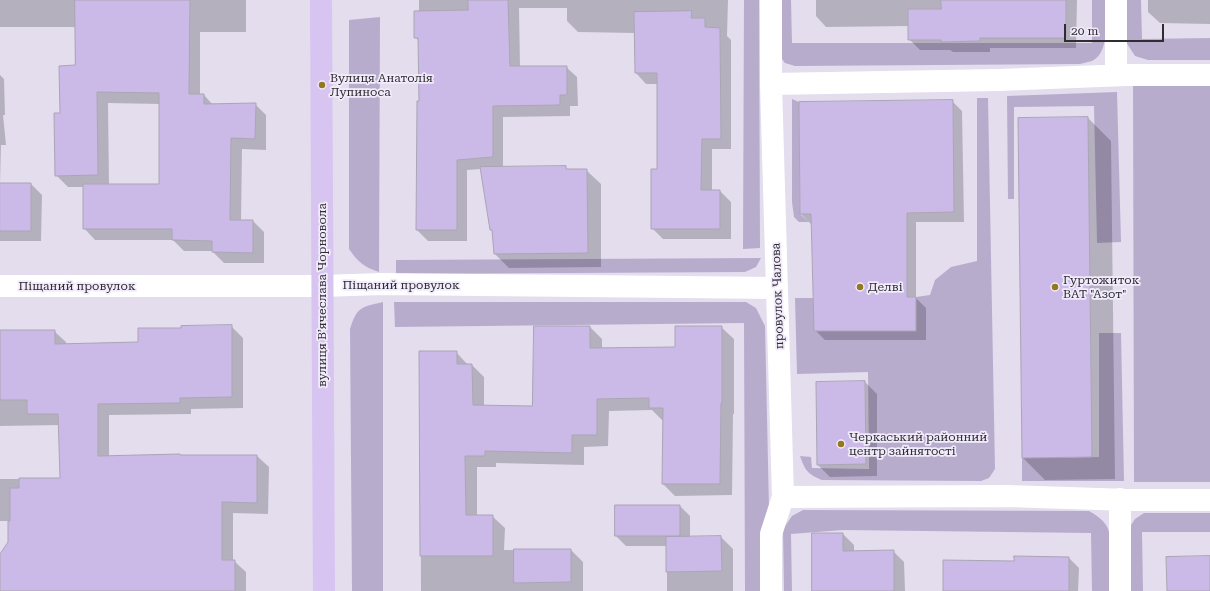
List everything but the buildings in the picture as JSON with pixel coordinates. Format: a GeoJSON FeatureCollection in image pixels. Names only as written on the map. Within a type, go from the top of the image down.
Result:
{"type":"FeatureCollection","features":[{"type":"Feature","properties":{"kind":"main road","name":"вулиця Вʼячеслава Чорновола"},"geometry":{"type":"LineString","coordinates":[[321,0],[324,591]]}},
{"type":"Feature","properties":{"kind":"street","name":"провулок Чалова"},"geometry":{"type":"LineString","coordinates":[[771,0],[771,84],[783,497],[771,534],[771,591]]}},
{"type":"Feature","properties":{"kind":"street"},"geometry":{"type":"LineString","coordinates":[[1116,0],[1116,76]]}},
{"type":"Feature","properties":{"kind":"street"},"geometry":{"type":"LineString","coordinates":[[771,84],[1210,75]]}},
{"type":"Feature","properties":{"kind":"street","name":"Піщаний провулок"},"geometry":{"type":"LineString","coordinates":[[0,286],[322,286],[382,284],[778,288]]}},
{"type":"Feature","properties":{"kind":"street"},"geometry":{"type":"LineString","coordinates":[[783,497],[1007,496],[1210,500]]}},
{"type":"Feature","properties":{"kind":"street"},"geometry":{"type":"LineString","coordinates":[[1120,499],[1120,591]]}},
{"type":"Feature","properties":{"kind":"shaded area"},"geometry":{"type":"Polygon","coordinates":[[[744,0],[759,0],[760,248],[743,249],[744,0]]]}},
{"type":"Feature","properties":{"kind":"shaded area"},"geometry":{"type":"Polygon","coordinates":[[[779,0],[791,0],[792,43],[1092,43],[1092,0],[1105,0],[1106,34],[1102,50],[1098,56],[1092,61],[1080,64],[795,66],[785,63],[779,55],[779,0]]]}},
{"type":"Feature","properties":{"kind":"shaded area"},"geometry":{"type":"Polygon","coordinates":[[[1126,0],[1141,0],[1142,39],[1210,38],[1210,60],[1148,60],[1135,56],[1126,42],[1126,0]]]}},
{"type":"Feature","properties":{"kind":"shaded area"},"geometry":{"type":"Polygon","coordinates":[[[380,17],[379,272],[362,264],[349,249],[349,20],[380,17]]]}},
{"type":"Feature","properties":{"kind":"shaded area"},"geometry":{"type":"Polygon","coordinates":[[[1210,81],[1210,482],[1134,482],[1133,82],[1210,81]]]}},
{"type":"Feature","properties":{"kind":"shaded area"},"geometry":{"type":"Polygon","coordinates":[[[1117,92],[1121,242],[1097,243],[1094,106],[1014,107],[1014,199],[1008,199],[1007,96],[1117,92]]]}},
{"type":"Feature","properties":{"kind":"shaded area"},"geometry":{"type":"Polygon","coordinates":[[[977,98],[988,98],[995,469],[989,478],[981,481],[822,480],[813,476],[807,471],[800,456],[811,457],[812,468],[869,469],[868,372],[797,374],[795,298],[814,298],[815,331],[916,331],[916,297],[930,295],[935,280],[951,267],[977,261],[977,98]]]}},
{"type":"Feature","properties":{"kind":"shaded area"},"geometry":{"type":"Polygon","coordinates":[[[792,99],[799,102],[800,214],[809,222],[799,222],[794,217],[792,202],[792,99]]]}},
{"type":"Feature","properties":{"kind":"shaded area"},"geometry":{"type":"Polygon","coordinates":[[[761,258],[756,267],[745,272],[396,274],[396,260],[761,258]]]}},
{"type":"Feature","properties":{"kind":"shaded area"},"geometry":{"type":"Polygon","coordinates":[[[383,302],[383,591],[352,591],[350,329],[355,316],[361,309],[383,302]]]}},
{"type":"Feature","properties":{"kind":"shaded area"},"geometry":{"type":"Polygon","coordinates":[[[394,302],[746,302],[756,308],[765,326],[769,508],[761,530],[761,591],[745,591],[744,323],[395,327],[394,302]]]}},
{"type":"Feature","properties":{"kind":"shaded area"},"geometry":{"type":"Polygon","coordinates":[[[1099,333],[1121,333],[1124,481],[1022,481],[1022,458],[1099,457],[1099,333]]]}},
{"type":"Feature","properties":{"kind":"shaded area"},"geometry":{"type":"Polygon","coordinates":[[[803,510],[1089,511],[1103,521],[1109,531],[1112,548],[1111,591],[1092,591],[1091,533],[843,530],[791,534],[792,591],[784,591],[783,529],[792,516],[803,510]]]}},
{"type":"Feature","properties":{"kind":"shaded area"},"geometry":{"type":"Polygon","coordinates":[[[1144,513],[1210,513],[1210,532],[1142,532],[1143,591],[1131,591],[1131,525],[1135,519],[1144,513]]]}},
{"type":"Feature","properties":{"kind":"place","name":"Вулиця Анатолія Лупиноса"},"geometry":{"type":"Point","coordinates":[322,85]}},
{"type":"Feature","properties":{"kind":"place","name":"Делві"},"geometry":{"type":"Point","coordinates":[860,287]}},
{"type":"Feature","properties":{"kind":"place","name":"Гуртожиток ВАТ \"Азот\""},"geometry":{"type":"Point","coordinates":[1055,287]}},
{"type":"Feature","properties":{"kind":"place","name":"Черкаський районний центр зайнятості"},"geometry":{"type":"Point","coordinates":[841,444]}}]}
